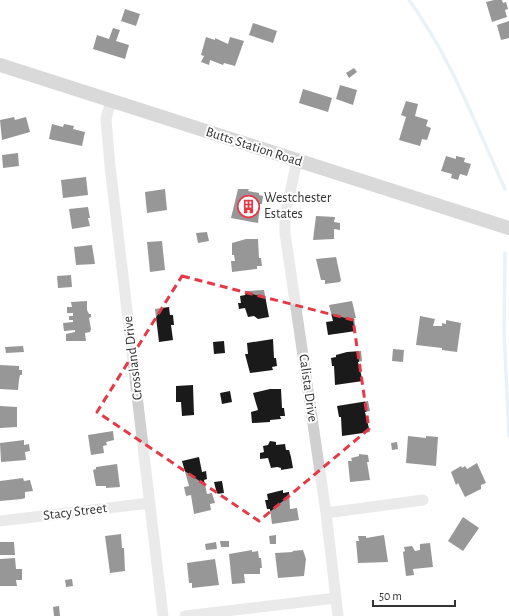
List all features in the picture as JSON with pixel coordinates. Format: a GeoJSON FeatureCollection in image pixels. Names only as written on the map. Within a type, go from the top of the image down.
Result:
{"type":"FeatureCollection","features":[{"type":"Feature","properties":{"kind":"main road","name":"Butts Station Road"},"geometry":{"type":"LineString","coordinates":[[0,65],[509,228]]}},
{"type":"Feature","properties":{"kind":"street","name":"Crossland Drive"},"geometry":{"type":"LineString","coordinates":[[111,101],[106,119],[106,132],[163,616]]}},
{"type":"Feature","properties":{"kind":"street","name":"Calista Drive"},"geometry":{"type":"LineString","coordinates":[[297,161],[285,214],[285,233],[326,513],[338,616]]}},
{"type":"Feature","properties":{"kind":"street"},"geometry":{"type":"LineString","coordinates":[[326,513],[423,500]]}},
{"type":"Feature","properties":{"kind":"street","name":"Stacy Street"},"geometry":{"type":"LineString","coordinates":[[0,521],[150,503]]}},
{"type":"Feature","properties":{"kind":"street"},"geometry":{"type":"LineString","coordinates":[[185,616],[336,598]]}},
{"type":"Feature","properties":{"kind":"highlighted area"},"geometry":{"type":"Polygon","coordinates":[[[182,276],[353,320],[369,429],[259,521],[97,412],[182,276]]]}},
{"type":"Feature","properties":{"kind":"building"},"geometry":{"type":"Polygon","coordinates":[[[502,0],[503,3],[506,2],[508,9],[505,10],[507,17],[492,22],[486,2],[502,0]]]}},
{"type":"Feature","properties":{"kind":"building"},"geometry":{"type":"Polygon","coordinates":[[[125,9],[140,14],[136,26],[121,21],[125,9]]]}},
{"type":"Feature","properties":{"kind":"building"},"geometry":{"type":"Polygon","coordinates":[[[509,21],[509,38],[501,40],[497,25],[509,21]]]}},
{"type":"Feature","properties":{"kind":"building"},"geometry":{"type":"Polygon","coordinates":[[[253,23],[277,31],[273,43],[249,35],[253,23]]]}},
{"type":"Feature","properties":{"kind":"building"},"geometry":{"type":"Polygon","coordinates":[[[113,28],[120,30],[116,41],[129,45],[125,59],[93,49],[97,35],[109,39],[113,28]]]}},
{"type":"Feature","properties":{"kind":"building"},"geometry":{"type":"Polygon","coordinates":[[[206,37],[215,40],[215,38],[228,44],[230,37],[244,41],[235,66],[224,63],[223,65],[210,60],[209,65],[201,62],[204,56],[201,55],[206,37]]]}},
{"type":"Feature","properties":{"kind":"building"},"geometry":{"type":"Polygon","coordinates":[[[354,68],[357,72],[349,78],[346,73],[354,68]]]}},
{"type":"Feature","properties":{"kind":"building"},"geometry":{"type":"Polygon","coordinates":[[[340,85],[357,90],[353,105],[336,99],[340,85]]]}},
{"type":"Feature","properties":{"kind":"building"},"geometry":{"type":"Polygon","coordinates":[[[303,89],[332,98],[328,112],[299,103],[303,89]]]}},
{"type":"Feature","properties":{"kind":"building"},"geometry":{"type":"Polygon","coordinates":[[[406,101],[418,104],[415,116],[428,120],[426,126],[431,128],[427,140],[422,139],[420,146],[399,140],[406,117],[401,115],[406,101]]]}},
{"type":"Feature","properties":{"kind":"building"},"geometry":{"type":"Polygon","coordinates":[[[14,117],[15,120],[26,117],[30,132],[2,140],[0,120],[14,117]]]}},
{"type":"Feature","properties":{"kind":"building"},"geometry":{"type":"Polygon","coordinates":[[[52,124],[63,127],[64,124],[74,126],[73,129],[85,132],[82,146],[49,139],[52,124]]]}},
{"type":"Feature","properties":{"kind":"building"},"geometry":{"type":"Polygon","coordinates":[[[18,153],[19,166],[3,168],[2,155],[18,153]]]}},
{"type":"Feature","properties":{"kind":"building"},"geometry":{"type":"Polygon","coordinates":[[[446,156],[456,159],[456,156],[465,158],[464,162],[471,164],[467,176],[460,174],[458,180],[451,178],[452,174],[441,171],[446,156]]]}},
{"type":"Feature","properties":{"kind":"building"},"geometry":{"type":"Polygon","coordinates":[[[86,177],[88,195],[63,198],[61,180],[86,177]]]}},
{"type":"Feature","properties":{"kind":"building"},"geometry":{"type":"Polygon","coordinates":[[[165,189],[167,210],[147,213],[145,192],[165,189]]]}},
{"type":"Feature","properties":{"kind":"building","name":"Westchester Estates"},"geometry":{"type":"Polygon","coordinates":[[[238,189],[249,189],[248,191],[259,193],[259,195],[263,196],[262,204],[260,204],[258,223],[231,218],[238,189]]]}},
{"type":"Feature","properties":{"kind":"building"},"geometry":{"type":"Polygon","coordinates":[[[88,207],[90,226],[72,229],[69,209],[88,207]]]}},
{"type":"Feature","properties":{"kind":"building"},"geometry":{"type":"Polygon","coordinates":[[[316,216],[335,217],[334,222],[340,223],[340,230],[334,229],[334,239],[313,240],[316,216]]]}},
{"type":"Feature","properties":{"kind":"building"},"geometry":{"type":"Polygon","coordinates":[[[207,232],[209,241],[198,243],[196,233],[207,232]]]}},
{"type":"Feature","properties":{"kind":"building"},"geometry":{"type":"Polygon","coordinates":[[[246,239],[258,239],[259,258],[261,258],[262,266],[257,266],[257,269],[232,272],[231,261],[235,261],[234,255],[232,255],[232,243],[246,239]]]}},
{"type":"Feature","properties":{"kind":"building"},"geometry":{"type":"Polygon","coordinates":[[[162,241],[165,270],[150,272],[147,242],[162,241]]]}},
{"type":"Feature","properties":{"kind":"building"},"geometry":{"type":"Polygon","coordinates":[[[92,245],[95,264],[76,265],[74,247],[92,245]]]}},
{"type":"Feature","properties":{"kind":"building"},"geometry":{"type":"Polygon","coordinates":[[[336,257],[341,280],[340,282],[325,284],[325,280],[321,280],[316,259],[336,257]]]}},
{"type":"Feature","properties":{"kind":"building"},"geometry":{"type":"Polygon","coordinates":[[[71,275],[72,287],[58,288],[57,276],[71,275]]]}},
{"type":"Feature","properties":{"kind":"building"},"geometry":{"type":"Polygon","coordinates":[[[264,290],[269,317],[258,319],[254,316],[248,317],[245,308],[239,309],[238,303],[241,303],[240,296],[245,295],[247,291],[264,290]]]}},
{"type":"Feature","properties":{"kind":"building"},"geometry":{"type":"Polygon","coordinates":[[[87,301],[87,310],[89,314],[91,314],[91,317],[89,318],[91,329],[90,332],[85,333],[86,341],[66,341],[66,334],[75,332],[75,330],[64,331],[63,323],[73,322],[73,320],[69,320],[69,316],[73,316],[73,313],[67,313],[67,307],[72,307],[71,302],[87,301]]]}},
{"type":"Feature","properties":{"kind":"building"},"geometry":{"type":"Polygon","coordinates":[[[352,301],[356,318],[354,318],[356,331],[328,335],[326,322],[333,321],[329,305],[352,301]]]}},
{"type":"Feature","properties":{"kind":"building"},"geometry":{"type":"Polygon","coordinates":[[[169,307],[170,315],[173,315],[174,325],[171,325],[173,340],[159,342],[155,309],[169,307]]]}},
{"type":"Feature","properties":{"kind":"building"},"geometry":{"type":"Polygon","coordinates":[[[420,316],[435,319],[433,326],[442,326],[442,323],[446,324],[446,320],[461,323],[457,352],[442,350],[442,348],[416,345],[420,316]]]}},
{"type":"Feature","properties":{"kind":"building"},"geometry":{"type":"Polygon","coordinates":[[[273,339],[274,358],[276,358],[277,366],[272,367],[273,370],[250,373],[245,354],[248,354],[247,343],[273,339]]]}},
{"type":"Feature","properties":{"kind":"building"},"geometry":{"type":"Polygon","coordinates":[[[224,341],[225,353],[214,354],[213,342],[224,341]]]}},
{"type":"Feature","properties":{"kind":"building"},"geometry":{"type":"Polygon","coordinates":[[[23,346],[24,352],[6,353],[5,347],[23,346]]]}},
{"type":"Feature","properties":{"kind":"building"},"geometry":{"type":"Polygon","coordinates":[[[393,349],[404,350],[403,362],[392,361],[393,349]]]}},
{"type":"Feature","properties":{"kind":"building"},"geometry":{"type":"Polygon","coordinates":[[[361,351],[362,361],[358,362],[363,381],[335,385],[334,366],[332,366],[331,358],[347,352],[361,351]]]}},
{"type":"Feature","properties":{"kind":"building"},"geometry":{"type":"Polygon","coordinates":[[[0,365],[19,366],[19,370],[22,370],[18,390],[0,389],[0,365]]]}},
{"type":"Feature","properties":{"kind":"building"},"geometry":{"type":"Polygon","coordinates":[[[193,385],[194,415],[182,416],[181,402],[176,402],[176,386],[193,385]]]}},
{"type":"Feature","properties":{"kind":"building"},"geometry":{"type":"Polygon","coordinates":[[[270,389],[281,389],[282,408],[284,408],[285,416],[280,416],[281,419],[270,420],[270,422],[252,423],[251,412],[258,410],[253,393],[270,389]]]}},
{"type":"Feature","properties":{"kind":"building"},"geometry":{"type":"Polygon","coordinates":[[[230,391],[232,402],[222,404],[220,393],[230,391]]]}},
{"type":"Feature","properties":{"kind":"building"},"geometry":{"type":"Polygon","coordinates":[[[368,401],[370,411],[365,412],[370,432],[342,436],[341,417],[339,417],[337,406],[368,401]]]}},
{"type":"Feature","properties":{"kind":"building"},"geometry":{"type":"Polygon","coordinates":[[[0,406],[17,407],[17,427],[0,428],[0,406]]]}},
{"type":"Feature","properties":{"kind":"building"},"geometry":{"type":"Polygon","coordinates":[[[113,431],[114,440],[106,442],[107,445],[103,446],[104,453],[91,455],[88,435],[113,431]]]}},
{"type":"Feature","properties":{"kind":"building"},"geometry":{"type":"Polygon","coordinates":[[[408,436],[426,438],[426,436],[438,437],[436,466],[406,463],[408,436]]]}},
{"type":"Feature","properties":{"kind":"building"},"geometry":{"type":"Polygon","coordinates":[[[24,440],[24,445],[29,444],[30,451],[25,452],[26,460],[1,462],[0,443],[24,440]]]}},
{"type":"Feature","properties":{"kind":"building"},"geometry":{"type":"Polygon","coordinates":[[[270,441],[276,442],[276,445],[285,444],[286,450],[289,450],[293,468],[281,470],[281,468],[277,467],[271,468],[268,458],[260,459],[260,453],[264,452],[263,446],[268,445],[270,441]]]}},
{"type":"Feature","properties":{"kind":"building"},"geometry":{"type":"Polygon","coordinates":[[[397,442],[398,449],[392,450],[391,443],[397,442]]]}},
{"type":"Feature","properties":{"kind":"building"},"geometry":{"type":"Polygon","coordinates":[[[359,454],[368,455],[369,462],[367,462],[370,480],[350,482],[348,461],[352,461],[351,458],[359,456],[359,454]]]}},
{"type":"Feature","properties":{"kind":"building"},"geometry":{"type":"Polygon","coordinates":[[[199,457],[202,472],[206,471],[207,479],[204,480],[207,494],[212,493],[215,503],[210,504],[211,510],[194,514],[191,495],[186,496],[184,487],[189,486],[182,461],[199,457]]]}},
{"type":"Feature","properties":{"kind":"building"},"geometry":{"type":"Polygon","coordinates":[[[477,463],[486,483],[481,485],[481,489],[465,497],[458,483],[456,485],[451,472],[461,466],[462,468],[465,466],[467,469],[477,463]]]}},
{"type":"Feature","properties":{"kind":"building"},"geometry":{"type":"Polygon","coordinates":[[[117,464],[120,487],[106,488],[106,486],[96,486],[93,470],[96,469],[96,467],[117,464]]]}},
{"type":"Feature","properties":{"kind":"building"},"geometry":{"type":"Polygon","coordinates":[[[23,478],[24,481],[30,480],[33,491],[25,492],[25,498],[22,499],[0,501],[0,481],[23,478]]]}},
{"type":"Feature","properties":{"kind":"building"},"geometry":{"type":"Polygon","coordinates":[[[222,481],[224,493],[217,494],[214,482],[222,481]]]}},
{"type":"Feature","properties":{"kind":"building"},"geometry":{"type":"Polygon","coordinates":[[[283,490],[283,493],[289,492],[290,509],[297,508],[299,520],[272,524],[270,509],[267,509],[265,500],[268,500],[267,494],[283,490]]]}},
{"type":"Feature","properties":{"kind":"building"},"geometry":{"type":"Polygon","coordinates":[[[463,517],[479,528],[463,551],[448,541],[463,517]]]}},
{"type":"Feature","properties":{"kind":"building"},"geometry":{"type":"Polygon","coordinates":[[[121,534],[122,548],[124,548],[125,571],[110,573],[105,536],[121,534]]]}},
{"type":"Feature","properties":{"kind":"building"},"geometry":{"type":"Polygon","coordinates":[[[276,535],[276,544],[270,544],[269,536],[276,535]]]}},
{"type":"Feature","properties":{"kind":"building"},"geometry":{"type":"Polygon","coordinates":[[[384,535],[388,562],[358,563],[356,541],[359,541],[358,536],[366,536],[366,538],[384,535]]]}},
{"type":"Feature","properties":{"kind":"building"},"geometry":{"type":"Polygon","coordinates":[[[220,541],[229,541],[229,547],[221,547],[220,541]]]}},
{"type":"Feature","properties":{"kind":"building"},"geometry":{"type":"Polygon","coordinates":[[[0,542],[14,542],[15,555],[0,555],[0,542]]]}},
{"type":"Feature","properties":{"kind":"building"},"geometry":{"type":"Polygon","coordinates":[[[216,542],[217,549],[206,550],[205,544],[216,542]]]}},
{"type":"Feature","properties":{"kind":"building"},"geometry":{"type":"Polygon","coordinates":[[[430,543],[433,567],[413,569],[414,575],[406,576],[403,552],[405,551],[404,547],[412,546],[415,551],[420,550],[420,544],[430,543]]]}},
{"type":"Feature","properties":{"kind":"building"},"geometry":{"type":"Polygon","coordinates":[[[252,550],[252,552],[258,551],[259,558],[261,558],[262,568],[260,568],[260,574],[244,574],[245,583],[232,584],[229,554],[252,550]]]}},
{"type":"Feature","properties":{"kind":"building"},"geometry":{"type":"Polygon","coordinates":[[[303,550],[306,559],[304,576],[278,578],[275,553],[303,550]]]}},
{"type":"Feature","properties":{"kind":"building"},"geometry":{"type":"Polygon","coordinates":[[[15,558],[16,569],[22,569],[22,580],[16,580],[17,586],[0,586],[0,559],[15,558]]]}},
{"type":"Feature","properties":{"kind":"building"},"geometry":{"type":"Polygon","coordinates":[[[215,559],[219,585],[192,588],[192,583],[189,583],[187,563],[215,559]]]}},
{"type":"Feature","properties":{"kind":"building"},"geometry":{"type":"Polygon","coordinates":[[[72,579],[73,586],[66,587],[65,580],[72,579]]]}},
{"type":"Feature","properties":{"kind":"building"},"geometry":{"type":"Polygon","coordinates":[[[59,606],[60,616],[54,616],[53,607],[59,606]]]}},
{"type":"Feature","properties":{"kind":"waterway"},"geometry":{"type":"LineString","coordinates":[[409,0],[438,45],[450,68],[505,189]]}},
{"type":"Feature","properties":{"kind":"waterway"},"geometry":{"type":"LineString","coordinates":[[505,253],[504,331],[509,436]]}},
{"type":"Feature","properties":{"kind":"place","name":"Westchester Estates"},"geometry":{"type":"Point","coordinates":[248,206]}}]}
